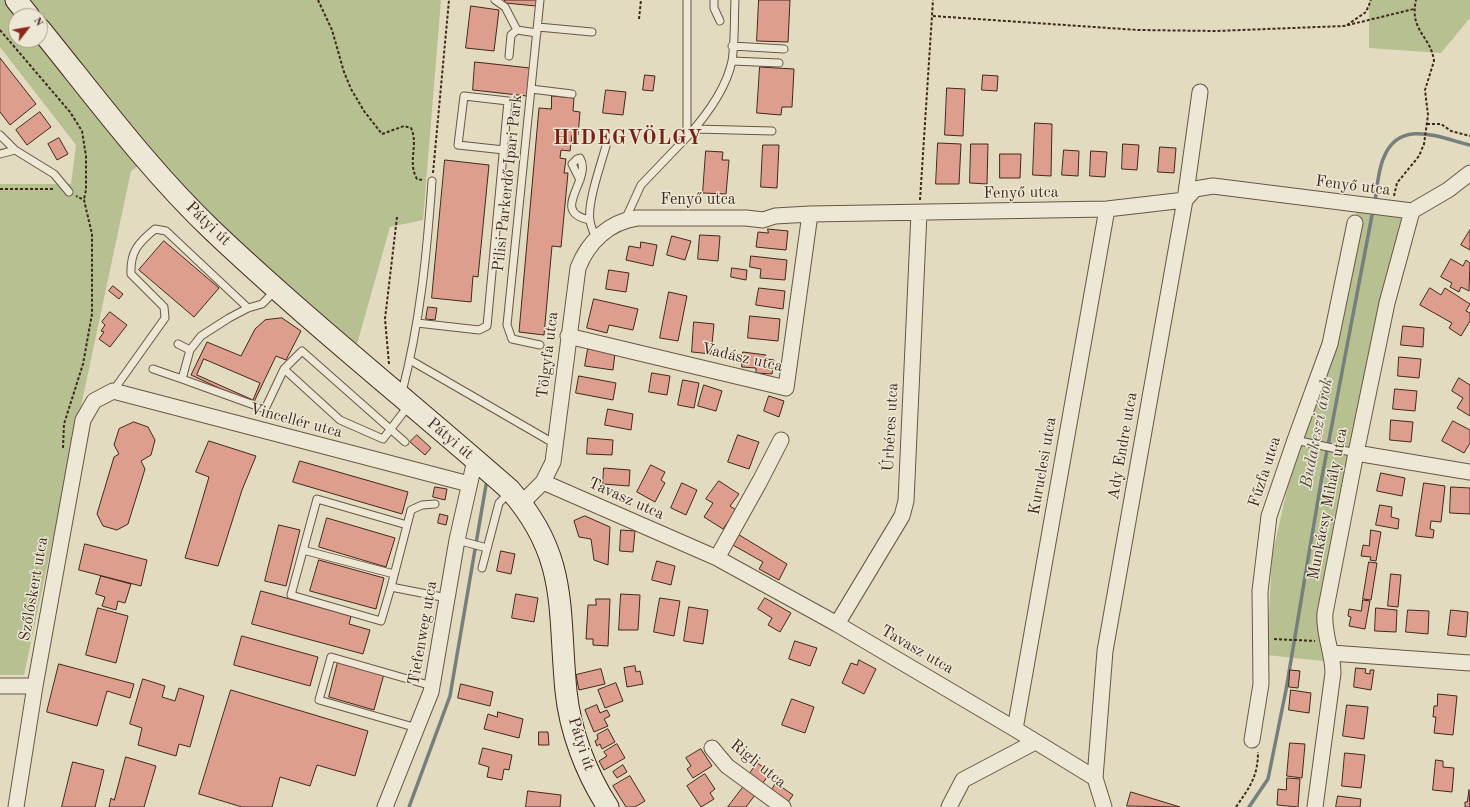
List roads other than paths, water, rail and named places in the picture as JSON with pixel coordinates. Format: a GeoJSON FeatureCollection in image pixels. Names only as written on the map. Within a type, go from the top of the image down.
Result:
{"type":"FeatureCollection","features":[{"type":"Feature","properties":{"kind":"main road"},"geometry":{"type":"LineString","coordinates":[[16,0],[22,8]]}},
{"type":"Feature","properties":{"kind":"main road","name":"Pátyi út"},"geometry":{"type":"LineString","coordinates":[[48,40],[144,157],[212,230],[405,401],[475,460],[516,498],[543,537],[554,569],[560,595],[566,693],[575,734],[585,764],[598,792],[608,807]]}},
{"type":"Feature","properties":{"kind":"street","name":"Ady Endre utca"},"geometry":{"type":"LineString","coordinates":[[1104,807],[1095,778],[1105,651],[1185,200],[1200,92]]}},
{"type":"Feature","properties":{"kind":"street"},"geometry":{"type":"LineString","coordinates":[[1412,211],[1448,190],[1470,173]]}},
{"type":"Feature","properties":{"kind":"street","name":"Fenyő utca"},"geometry":{"type":"LineString","coordinates":[[624,220],[637,218],[738,218],[763,220],[774,216],[810,214],[1107,209],[1185,200],[1194,189],[1213,186],[1412,211]]}},
{"type":"Feature","properties":{"kind":"street","name":"Kuruclesi utca"},"geometry":{"type":"LineString","coordinates":[[1016,729],[1107,209]]}},
{"type":"Feature","properties":{"kind":"street","name":"Munkácsy Mihály utca"},"geometry":{"type":"LineString","coordinates":[[1315,807],[1333,669],[1325,624],[1325,613],[1387,303],[1412,211]]}},
{"type":"Feature","properties":{"kind":"street","name":"Úrbéres utca"},"geometry":{"type":"LineString","coordinates":[[837,624],[902,516],[906,501],[919,213]]}},
{"type":"Feature","properties":{"kind":"street","name":"Vadász utca"},"geometry":{"type":"LineString","coordinates":[[568,336],[786,388],[810,214]]}},
{"type":"Feature","properties":{"kind":"street","name":"Tölgyfa utca"},"geometry":{"type":"LineString","coordinates":[[516,498],[543,482],[553,462],[576,273],[586,251],[596,239],[614,225],[624,220]]}},
{"type":"Feature","properties":{"kind":"street","name":"Fűzfa utca"},"geometry":{"type":"LineString","coordinates":[[1252,740],[1261,684],[1260,591],[1269,516],[1330,344],[1355,223]]}},
{"type":"Feature","properties":{"kind":"street","name":"Szőlőskert utca"},"geometry":{"type":"LineString","coordinates":[[18,807],[35,686],[83,420],[94,401],[113,391]]}},
{"type":"Feature","properties":{"kind":"street","name":"Vincellér utca"},"geometry":{"type":"LineString","coordinates":[[113,391],[469,484]]}},
{"type":"Feature","properties":{"kind":"street"},"geometry":{"type":"LineString","coordinates":[[717,558],[781,440]]}},
{"type":"Feature","properties":{"kind":"street"},"geometry":{"type":"LineString","coordinates":[[1356,453],[1470,472]]}},
{"type":"Feature","properties":{"kind":"street","name":"Tiefenweg utca"},"geometry":{"type":"LineString","coordinates":[[385,807],[418,728],[432,686],[457,540],[475,460]]}},
{"type":"Feature","properties":{"kind":"street","name":"Tavasz utca"},"geometry":{"type":"LineString","coordinates":[[543,482],[717,558],[837,624],[1016,729],[1095,778]]}},
{"type":"Feature","properties":{"kind":"street"},"geometry":{"type":"LineString","coordinates":[[1331,653],[1470,663]]}},
{"type":"Feature","properties":{"kind":"street"},"geometry":{"type":"LineString","coordinates":[[0,686],[35,686]]}},
{"type":"Feature","properties":{"kind":"street"},"geometry":{"type":"LineString","coordinates":[[949,807],[963,780],[1035,742]]}},
{"type":"Feature","properties":{"kind":"street","name":"Rigli utca"},"geometry":{"type":"LineString","coordinates":[[712,748],[727,766],[783,807]]}},
{"type":"Feature","properties":{"kind":"lane"},"geometry":{"type":"LineString","coordinates":[[495,0],[504,7],[517,30]]}},
{"type":"Feature","properties":{"kind":"lane","name":"Pilisi Parkerdő Ipari Park"},"geometry":{"type":"LineString","coordinates":[[540,0],[507,325],[512,339],[540,346]]}},
{"type":"Feature","properties":{"kind":"lane"},"geometry":{"type":"LineString","coordinates":[[687,0],[687,137]]}},
{"type":"Feature","properties":{"kind":"lane"},"geometry":{"type":"LineString","coordinates":[[714,0],[714,8],[720,21]]}},
{"type":"Feature","properties":{"kind":"lane"},"geometry":{"type":"LineString","coordinates":[[624,220],[641,186],[707,115],[724,85],[732,61],[735,0]]}},
{"type":"Feature","properties":{"kind":"lane"},"geometry":{"type":"LineString","coordinates":[[509,56],[511,35],[517,30],[592,32]]}},
{"type":"Feature","properties":{"kind":"lane"},"geometry":{"type":"LineString","coordinates":[[732,46],[784,49]]}},
{"type":"Feature","properties":{"kind":"lane"},"geometry":{"type":"LineString","coordinates":[[732,61],[779,63]]}},
{"type":"Feature","properties":{"kind":"lane"},"geometry":{"type":"LineString","coordinates":[[531,89],[572,94]]}},
{"type":"Feature","properties":{"kind":"lane"},"geometry":{"type":"LineString","coordinates":[[417,323],[479,330],[487,326],[504,150],[508,101],[464,96],[458,145],[504,150]]}},
{"type":"Feature","properties":{"kind":"lane"},"geometry":{"type":"LineString","coordinates":[[694,129],[772,131]]}},
{"type":"Feature","properties":{"kind":"lane"},"geometry":{"type":"LineString","coordinates":[[0,135],[15,150],[54,174],[69,192]]}},
{"type":"Feature","properties":{"kind":"lane"},"geometry":{"type":"LineString","coordinates":[[596,239],[590,220],[596,181],[606,146]]}},
{"type":"Feature","properties":{"kind":"lane"},"geometry":{"type":"LineString","coordinates":[[0,154],[15,150]]}},
{"type":"Feature","properties":{"kind":"lane"},"geometry":{"type":"LineString","coordinates":[[580,180],[572,204],[573,212],[580,218],[590,220]]}},
{"type":"Feature","properties":{"kind":"lane"},"geometry":{"type":"LineString","coordinates":[[284,369],[340,420],[383,439],[405,401],[410,360],[426,267],[432,181]]}},
{"type":"Feature","properties":{"kind":"lane"},"geometry":{"type":"LineString","coordinates":[[113,391],[165,318],[164,307],[131,274],[130,260],[143,239],[155,230],[166,231],[248,308]]}},
{"type":"Feature","properties":{"kind":"lane"},"geometry":{"type":"LineString","coordinates":[[182,379],[190,350],[201,336],[248,308],[262,304],[277,289]]}},
{"type":"Feature","properties":{"kind":"lane"},"geometry":{"type":"LineString","coordinates":[[178,344],[190,350]]}},
{"type":"Feature","properties":{"kind":"lane"},"geometry":{"type":"LineString","coordinates":[[153,369],[265,409],[284,369],[302,351],[405,442]]}},
{"type":"Feature","properties":{"kind":"lane"},"geometry":{"type":"LineString","coordinates":[[410,360],[556,444]]}},
{"type":"Feature","properties":{"kind":"lane"},"geometry":{"type":"LineString","coordinates":[[1295,440],[1356,453]]}},
{"type":"Feature","properties":{"kind":"lane"},"geometry":{"type":"LineString","coordinates":[[482,568],[499,503],[516,498]]}},
{"type":"Feature","properties":{"kind":"lane"},"geometry":{"type":"LineString","coordinates":[[407,525],[317,499],[291,595],[381,621],[391,587],[411,510],[422,505],[435,504]]}},
{"type":"Feature","properties":{"kind":"lane"},"geometry":{"type":"LineString","coordinates":[[457,540],[487,548]]}},
{"type":"Feature","properties":{"kind":"lane"},"geometry":{"type":"LineString","coordinates":[[303,550],[394,574]]}},
{"type":"Feature","properties":{"kind":"lane"},"geometry":{"type":"LineString","coordinates":[[391,587],[447,598]]}},
{"type":"Feature","properties":{"kind":"lane"},"geometry":{"type":"LineString","coordinates":[[418,728],[319,700],[331,657],[432,686]]}},
{"type":"Feature","properties":{"kind":"waterway","name":"Budakeszi árok"},"geometry":{"type":"LineString","coordinates":[[1375,202],[1382,162],[1391,145],[1400,138],[1410,134],[1434,135],[1470,145]]}},
{"type":"Feature","properties":{"kind":"waterway","name":"Budakeszi árok"},"geometry":{"type":"LineString","coordinates":[[1249,807],[1268,779],[1286,690],[1321,482],[1373,210]]}},
{"type":"Feature","properties":{"kind":"waterway"},"geometry":{"type":"LineString","coordinates":[[409,807],[450,696],[486,485]]}},
{"type":"Feature","properties":{"kind":"district","name":"HIDEGVÖLGY"},"geometry":{"type":"Point","coordinates":[628,139]}}]}
